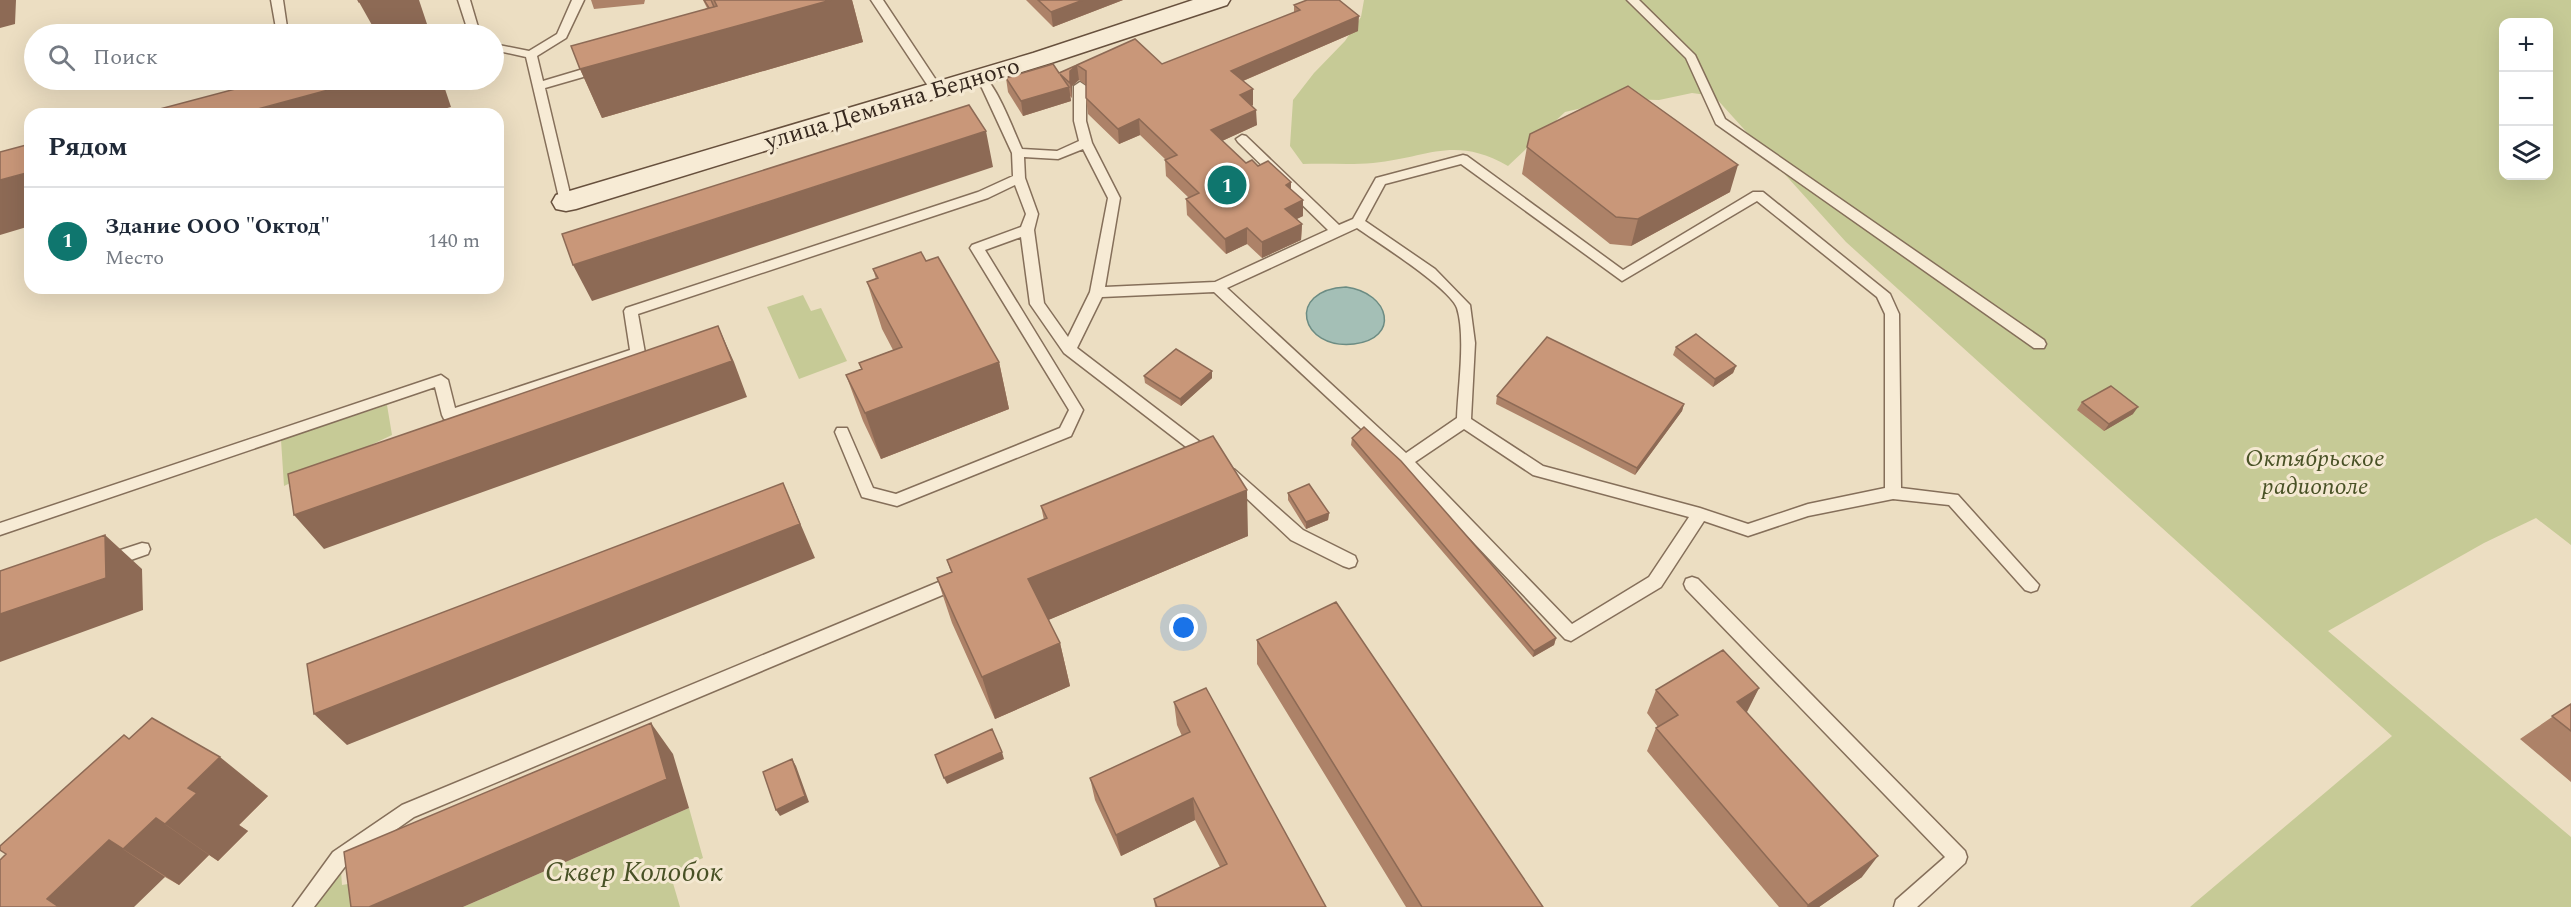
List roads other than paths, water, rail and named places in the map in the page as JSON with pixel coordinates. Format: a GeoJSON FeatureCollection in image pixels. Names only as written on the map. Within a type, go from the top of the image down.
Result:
{"type":"FeatureCollection","features":[{"type":"Feature","properties":{"kind":"street","name":"улица Демьяна Бедного"},"geometry":{"type":"LineString","coordinates":[[566,202],[979,77],[1218,0]]}},
{"type":"Feature","properties":{"kind":"lane"},"geometry":{"type":"LineString","coordinates":[[277,0],[281,24]]}},
{"type":"Feature","properties":{"kind":"lane"},"geometry":{"type":"LineString","coordinates":[[464,0],[472,24]]}},
{"type":"Feature","properties":{"kind":"lane"},"geometry":{"type":"LineString","coordinates":[[504,49],[531,55],[562,36],[578,0]]}},
{"type":"Feature","properties":{"kind":"lane"},"geometry":{"type":"LineString","coordinates":[[877,0],[936,89]]}},
{"type":"Feature","properties":{"kind":"lane"},"geometry":{"type":"LineString","coordinates":[[1633,0],[1691,57],[1720,121],[2039,344]]}},
{"type":"Feature","properties":{"kind":"lane"},"geometry":{"type":"LineString","coordinates":[[531,55],[566,202]]}},
{"type":"Feature","properties":{"kind":"lane"},"geometry":{"type":"LineString","coordinates":[[538,86],[610,65]]}},
{"type":"Feature","properties":{"kind":"lane"},"geometry":{"type":"LineString","coordinates":[[979,77],[987,87],[1018,153],[1019,178],[1032,214],[1027,230],[1037,304],[1069,349],[1297,535],[1349,561]]}},
{"type":"Feature","properties":{"kind":"lane"},"geometry":{"type":"LineString","coordinates":[[1069,349],[1091,308],[1096,292],[1114,198],[1086,143],[1080,121],[1080,86]]}},
{"type":"Feature","properties":{"kind":"lane"},"geometry":{"type":"LineString","coordinates":[[1242,139],[1337,231]]}},
{"type":"Feature","properties":{"kind":"lane"},"geometry":{"type":"LineString","coordinates":[[1018,153],[1058,155],[1086,143]]}},
{"type":"Feature","properties":{"kind":"lane"},"geometry":{"type":"LineString","coordinates":[[1096,292],[1217,287],[1358,222],[1380,181],[1463,159],[1622,276],[1758,195],[1883,294],[1892,314],[1893,493]]}},
{"type":"Feature","properties":{"kind":"lane"},"geometry":{"type":"LineString","coordinates":[[0,528],[441,380],[449,416],[638,353],[632,311],[983,195],[1019,178]]}},
{"type":"Feature","properties":{"kind":"lane"},"geometry":{"type":"LineString","coordinates":[[1358,222],[1430,272],[1463,305],[1468,344],[1464,421]]}},
{"type":"Feature","properties":{"kind":"lane"},"geometry":{"type":"LineString","coordinates":[[842,432],[867,493],[897,500],[1066,432],[1076,410],[977,248],[1027,230]]}},
{"type":"Feature","properties":{"kind":"lane"},"geometry":{"type":"LineString","coordinates":[[1217,287],[1405,461],[1571,634],[1655,582],[1700,514]]}},
{"type":"Feature","properties":{"kind":"lane"},"geometry":{"type":"LineString","coordinates":[[1405,461],[1464,421]]}},
{"type":"Feature","properties":{"kind":"lane"},"geometry":{"type":"LineString","coordinates":[[1464,421],[1538,471],[1700,514],[1748,530],[1808,510],[1893,493],[1953,499],[2031,585]]}},
{"type":"Feature","properties":{"kind":"lane"},"geometry":{"type":"LineString","coordinates":[[94,565],[142,549]]}},
{"type":"Feature","properties":{"kind":"lane"},"geometry":{"type":"LineString","coordinates":[[302,907],[340,858],[408,810],[973,575]]}},
{"type":"Feature","properties":{"kind":"lane"},"geometry":{"type":"LineString","coordinates":[[1692,584],[1958,857],[1903,907]]}},
{"type":"Feature","properties":{"kind":"water"},"geometry":{"type":"Polygon","coordinates":[[[1346,287],[1361,291],[1373,298],[1380,306],[1384,316],[1384,325],[1378,334],[1369,340],[1354,344],[1336,343],[1321,338],[1312,329],[1307,319],[1307,308],[1314,298],[1327,291],[1346,287]]]}},
{"type":"Feature","properties":{"kind":"place","name":"Здание ООО \"Октод\""},"geometry":{"type":"Point","coordinates":[1227,185]}},
{"type":"Feature","properties":{"kind":"park label","name":"Октябрьское радиополе"},"geometry":{"type":"Point","coordinates":[2315,472]}},
{"type":"Feature","properties":{"kind":"park label","name":"Сквер Колобок"},"geometry":{"type":"Point","coordinates":[634,871]}}]}
